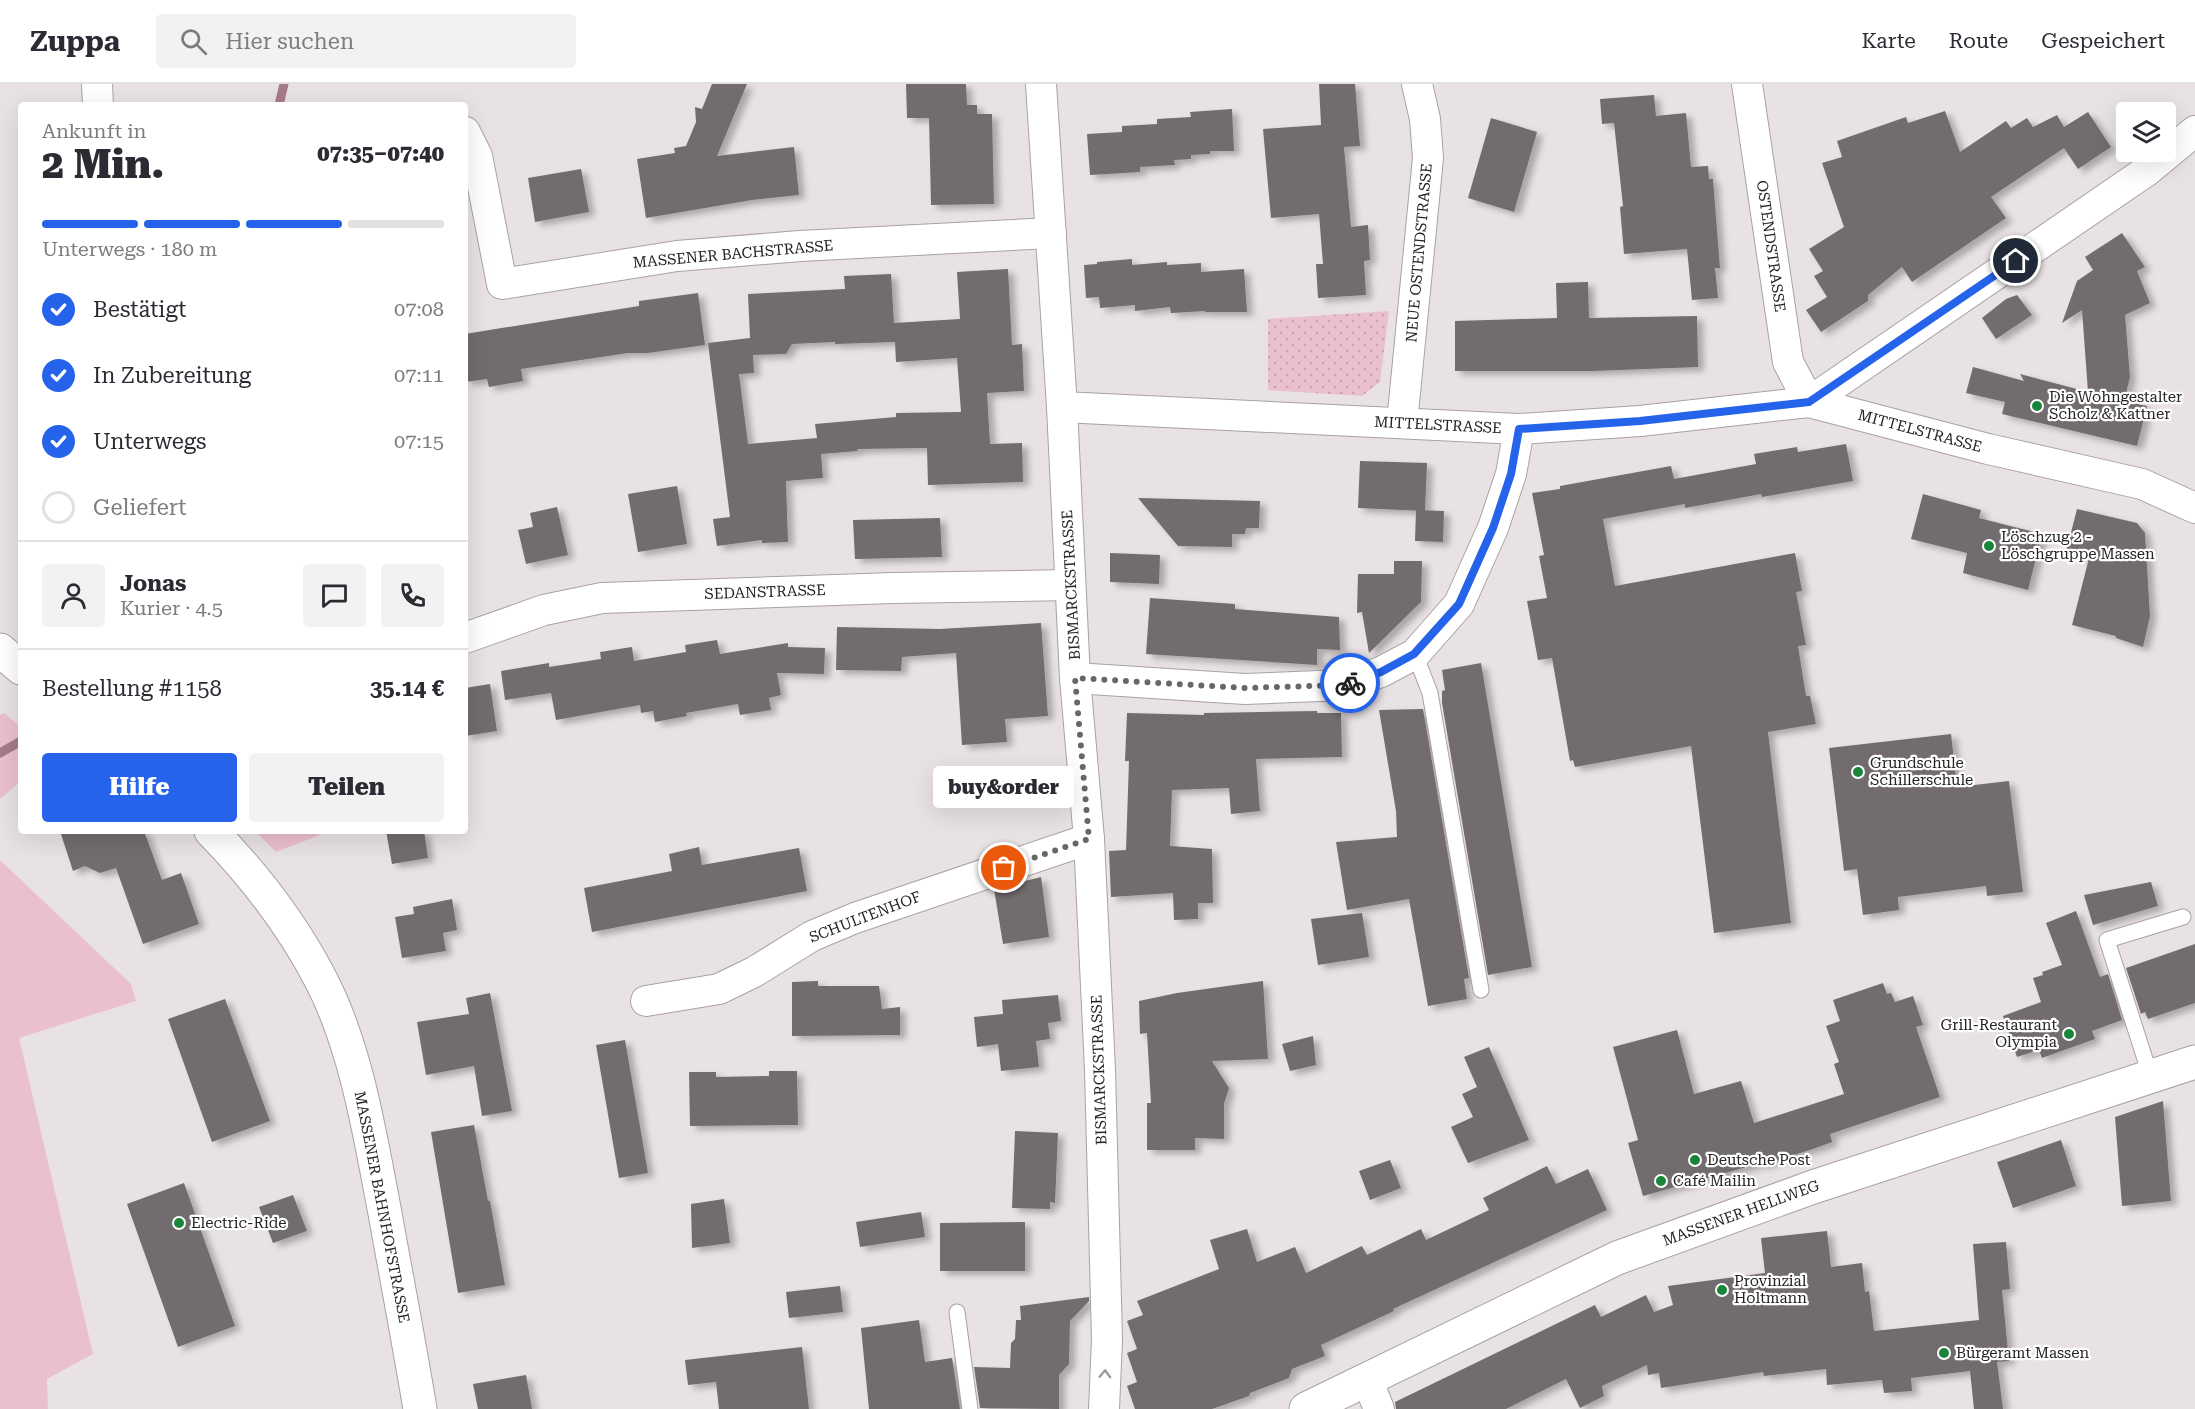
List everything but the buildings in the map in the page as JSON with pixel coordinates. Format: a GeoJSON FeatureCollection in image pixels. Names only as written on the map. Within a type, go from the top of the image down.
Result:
{"type":"FeatureCollection","features":[{"type":"Feature","properties":{"kind":"main road"},"geometry":{"type":"LineString","coordinates":[[0,650],[18,665]]}},
{"type":"Feature","properties":{"kind":"main road","name":"MASSENER BAHNHOFSTRASSE"},"geometry":{"type":"LineString","coordinates":[[214,834],[255,878],[287,921],[322,982],[347,1046],[370,1130],[420,1409]]}},
{"type":"Feature","properties":{"kind":"main road","name":"MASSENER HELLWEG"},"geometry":{"type":"LineString","coordinates":[[1306,1409],[1617,1258],[1813,1187],[2195,1062]]}},
{"type":"Feature","properties":{"kind":"street"},"geometry":{"type":"LineString","coordinates":[[97,84],[98,102]]}},
{"type":"Feature","properties":{"kind":"street","name":"BISMARCKSTRASSE"},"geometry":{"type":"LineString","coordinates":[[1041,84],[1062,407],[1075,678],[1089,839],[1100,1070],[1107,1339],[1104,1409]]}},
{"type":"Feature","properties":{"kind":"street","name":"NEUE OSTENDSTRASSE"},"geometry":{"type":"LineString","coordinates":[[1402,423],[1428,158],[1425,119],[1417,84]]}},
{"type":"Feature","properties":{"kind":"street","name":"OSTENDSTRASSE"},"geometry":{"type":"LineString","coordinates":[[1747,84],[1788,362],[1809,402]]}},
{"type":"Feature","properties":{"kind":"street"},"geometry":{"type":"LineString","coordinates":[[1809,402],[2148,171],[2195,131]]}},
{"type":"Feature","properties":{"kind":"street","name":"MASSENER BACHSTRASSE"},"geometry":{"type":"LineString","coordinates":[[468,138],[477,156],[502,284],[677,256],[800,246],[1051,232]]}},
{"type":"Feature","properties":{"kind":"street","name":"MITTELSTRASSE"},"geometry":{"type":"LineString","coordinates":[[1062,407],[1519,429],[1640,421],[1809,402],[1988,449],[2142,484],[2195,508]]}},
{"type":"Feature","properties":{"kind":"street"},"geometry":{"type":"LineString","coordinates":[[1075,678],[1245,688],[1344,685],[1381,672],[1414,654],[1459,604],[1497,517],[1511,474],[1519,429]]}},
{"type":"Feature","properties":{"kind":"street","name":"SEDANSTRASSE"},"geometry":{"type":"LineString","coordinates":[[468,637],[544,610],[602,598],[881,588],[1070,585]]}},
{"type":"Feature","properties":{"kind":"street","name":"SCHULTENHOF"},"geometry":{"type":"LineString","coordinates":[[646,1001],[719,989],[754,972],[812,936],[855,918],[1089,839]]}},
{"type":"Feature","properties":{"kind":"street"},"geometry":{"type":"LineString","coordinates":[[1367,1379],[1379,1409]]}},
{"type":"Feature","properties":{"kind":"lane"},"geometry":{"type":"LineString","coordinates":[[1414,654],[1430,693],[1481,990]]}},
{"type":"Feature","properties":{"kind":"lane"},"geometry":{"type":"LineString","coordinates":[[2151,1078],[2107,940],[2183,917]]}},
{"type":"Feature","properties":{"kind":"lane"},"geometry":{"type":"LineString","coordinates":[[957,1312],[970,1409]]}},
{"type":"Feature","properties":{"kind":"shaded area"},"geometry":{"type":"Polygon","coordinates":[[[1389,311],[1380,382],[1362,396],[1268,390],[1268,319],[1389,311]]]}},
{"type":"Feature","properties":{"kind":"shaded area"},"geometry":{"type":"Polygon","coordinates":[[[4,713],[18,725],[18,784],[0,799],[0,715],[4,713]]]}},
{"type":"Feature","properties":{"kind":"shaded area"},"geometry":{"type":"Polygon","coordinates":[[[258,834],[322,834],[276,852],[258,834]]]}},
{"type":"Feature","properties":{"kind":"shaded area"},"geometry":{"type":"Polygon","coordinates":[[[0,860],[131,984],[136,1001],[19,1038],[93,1354],[47,1379],[48,1409],[0,1409],[0,860]]]}},
{"type":"Feature","properties":{"kind":"waterway"},"geometry":{"type":"LineString","coordinates":[[280,102],[284,84]]}},
{"type":"Feature","properties":{"kind":"waterway"},"geometry":{"type":"LineString","coordinates":[[0,753],[18,743]]}},
{"type":"Feature","properties":{"kind":"way so far"},"geometry":{"type":"LineString","coordinates":[[1004,868],[1089,839],[1075,678],[1245,688],[1350,683]]}},
{"type":"Feature","properties":{"kind":"place","name":"Die Wohngestalter Scholz & Kattner"},"geometry":{"type":"Point","coordinates":[2037,406]}},
{"type":"Feature","properties":{"kind":"place","name":"Löschzug 2 - Löschgruppe Massen"},"geometry":{"type":"Point","coordinates":[1989,546]}},
{"type":"Feature","properties":{"kind":"place","name":"Grundschule Schillerschule"},"geometry":{"type":"Point","coordinates":[1858,772]}},
{"type":"Feature","properties":{"kind":"place","name":"buy&order"},"geometry":{"type":"Point","coordinates":[1004,868]}},
{"type":"Feature","properties":{"kind":"place","name":"Grill-Restaurant Olympia"},"geometry":{"type":"Point","coordinates":[2069,1034]}},
{"type":"Feature","properties":{"kind":"place","name":"Deutsche Post"},"geometry":{"type":"Point","coordinates":[1695,1160]}},
{"type":"Feature","properties":{"kind":"place","name":"Café Mailin"},"geometry":{"type":"Point","coordinates":[1661,1181]}},
{"type":"Feature","properties":{"kind":"place","name":"Electric-Ride"},"geometry":{"type":"Point","coordinates":[179,1223]}},
{"type":"Feature","properties":{"kind":"place","name":"Provinzial Holtmann"},"geometry":{"type":"Point","coordinates":[1722,1290]}},
{"type":"Feature","properties":{"kind":"place","name":"Bürgeramt Massen"},"geometry":{"type":"Point","coordinates":[1944,1353]}},
{"type":"Feature","properties":{"kind":"route"},"geometry":{"type":"LineString","coordinates":[[1350,683],[1381,672],[1414,654],[1459,604],[1493,528],[1511,474],[1519,429],[1640,421],[1809,402],[2016,261]]}}]}
